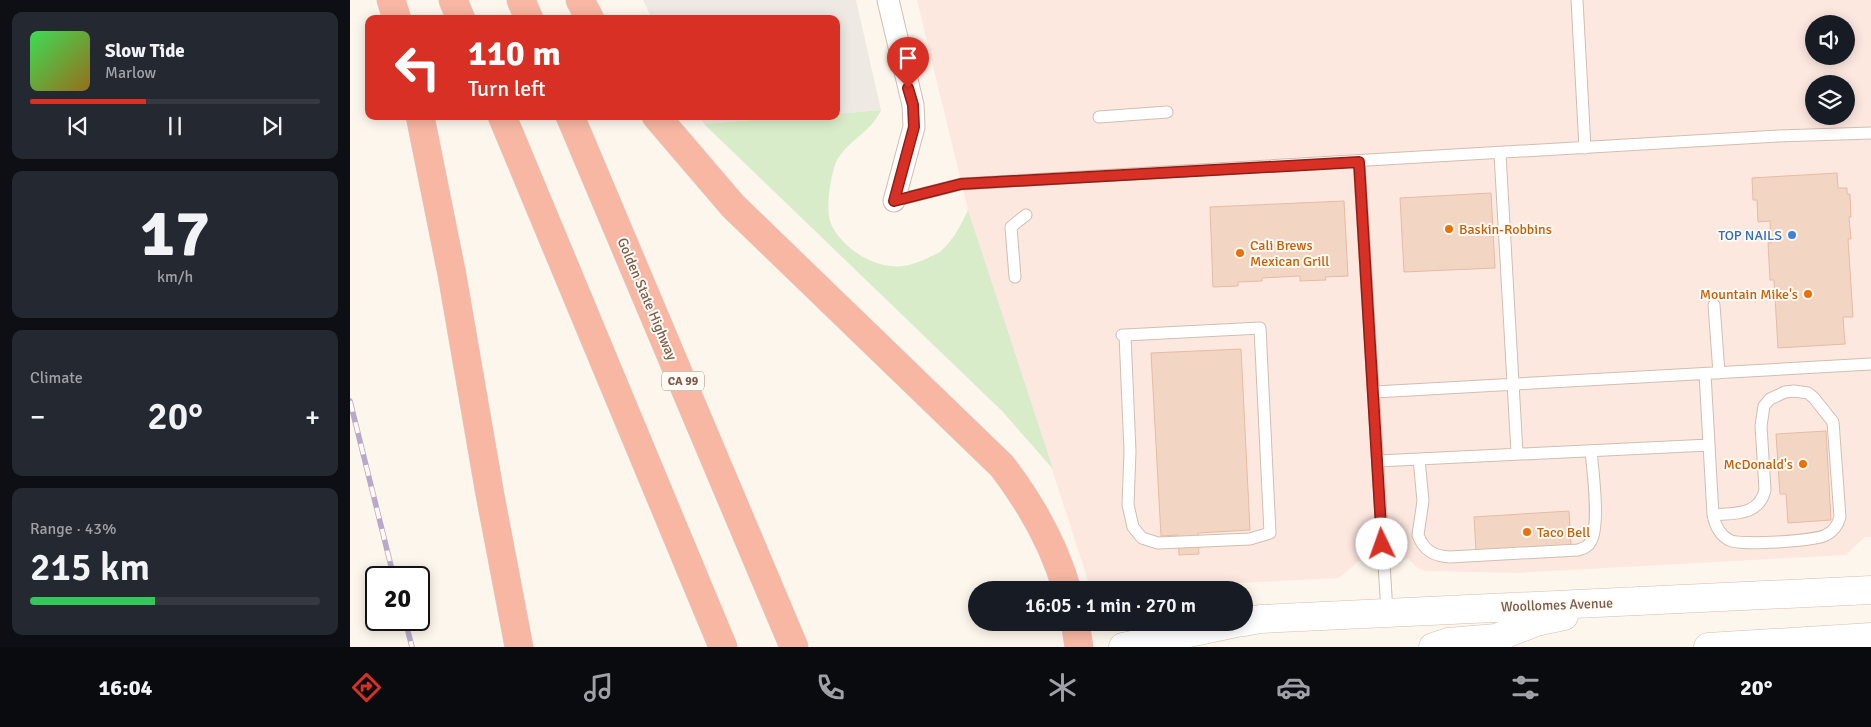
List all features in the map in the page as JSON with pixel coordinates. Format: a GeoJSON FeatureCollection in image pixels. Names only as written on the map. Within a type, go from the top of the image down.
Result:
{"type":"FeatureCollection","features":[{"type":"Feature","properties":{"kind":"highway"},"geometry":{"type":"LineString","coordinates":[[391,0],[396,15]]}},
{"type":"Feature","properties":{"kind":"highway"},"geometry":{"type":"LineString","coordinates":[[453,0],[459,15]]}},
{"type":"Feature","properties":{"kind":"highway"},"geometry":{"type":"LineString","coordinates":[[521,0],[527,15]]}},
{"type":"Feature","properties":{"kind":"highway"},"geometry":{"type":"LineString","coordinates":[[580,0],[588,15]]}},
{"type":"Feature","properties":{"kind":"highway"},"geometry":{"type":"LineString","coordinates":[[421,120],[452,275],[490,495],[519,647]]}},
{"type":"Feature","properties":{"kind":"highway"},"geometry":{"type":"LineString","coordinates":[[504,120],[723,647]]}},
{"type":"Feature","properties":{"kind":"highway","name":"Golden State Highway"},"geometry":{"type":"LineString","coordinates":[[572,120],[794,647]]}},
{"type":"Feature","properties":{"kind":"highway"},"geometry":{"type":"LineString","coordinates":[[659,120],[733,206],[1002,466],[1024,495],[1043,528],[1064,581]]}},
{"type":"Feature","properties":{"kind":"highway"},"geometry":{"type":"LineString","coordinates":[[1076,631],[1079,647]]}},
{"type":"Feature","properties":{"kind":"street"},"geometry":{"type":"LineString","coordinates":[[888,0],[913,105],[914,127],[894,201]]}},
{"type":"Feature","properties":{"kind":"street","name":"Woollomes Avenue"},"geometry":{"type":"LineString","coordinates":[[1253,620],[1386,612],[1871,590]]}},
{"type":"Feature","properties":{"kind":"street"},"geometry":{"type":"LineString","coordinates":[[1433,647],[1448,642],[1496,638],[1536,622],[1622,602]]}},
{"type":"Feature","properties":{"kind":"street","name":"Woollomes Avenue"},"geometry":{"type":"LineString","coordinates":[[1122,647],[1199,631]]}},
{"type":"Feature","properties":{"kind":"street"},"geometry":{"type":"LineString","coordinates":[[1708,647],[1871,637]]}},
{"type":"Feature","properties":{"kind":"lane"},"geometry":{"type":"LineString","coordinates":[[1577,0],[1585,148]]}},
{"type":"Feature","properties":{"kind":"lane"},"geometry":{"type":"LineString","coordinates":[[1099,116],[1167,112]]}},
{"type":"Feature","properties":{"kind":"lane"},"geometry":{"type":"LineString","coordinates":[[894,201],[961,184],[1500,154],[1778,136],[1871,133]]}},
{"type":"Feature","properties":{"kind":"lane"},"geometry":{"type":"LineString","coordinates":[[1500,154],[1517,453]]}},
{"type":"Feature","properties":{"kind":"lane"},"geometry":{"type":"LineString","coordinates":[[1359,162],[1375,392],[1386,612]]}},
{"type":"Feature","properties":{"kind":"lane"},"geometry":{"type":"LineString","coordinates":[[1015,277],[1011,228],[1026,216]]}},
{"type":"Feature","properties":{"kind":"lane"},"geometry":{"type":"LineString","coordinates":[[1714,305],[1718,373]]}},
{"type":"Feature","properties":{"kind":"lane"},"geometry":{"type":"LineString","coordinates":[[1260,328],[1270,533],[1250,539],[1158,543],[1142,538],[1133,527],[1128,505],[1130,451],[1124,335],[1260,328]]}},
{"type":"Feature","properties":{"kind":"lane"},"geometry":{"type":"LineString","coordinates":[[1375,392],[1871,364]]}},
{"type":"Feature","properties":{"kind":"lane"},"geometry":{"type":"LineString","coordinates":[[1706,374],[1714,519],[1728,540],[1741,543],[1818,538],[1826,536],[1836,528],[1840,517],[1834,428],[1829,415],[1814,398],[1808,393],[1794,391],[1778,394],[1770,399],[1762,414],[1763,497],[1761,502],[1750,511],[1714,519]]}},
{"type":"Feature","properties":{"kind":"lane"},"geometry":{"type":"LineString","coordinates":[[1378,461],[1709,445]]}},
{"type":"Feature","properties":{"kind":"lane"},"geometry":{"type":"LineString","coordinates":[[1419,458],[1423,501],[1418,535],[1424,547],[1436,556],[1450,557],[1578,550],[1584,548],[1591,541],[1595,521],[1591,451]]}},
{"type":"Feature","properties":{"kind":"shaded area"},"geometry":{"type":"Polygon","coordinates":[[[643,0],[856,0],[881,110],[840,114],[840,15],[650,15],[643,0]]]}},
{"type":"Feature","properties":{"kind":"shaded area"},"geometry":{"type":"Polygon","coordinates":[[[917,0],[1871,0],[1871,537],[1865,537],[1846,555],[1517,573],[1426,571],[1416,567],[1409,559],[1359,561],[1339,578],[1253,582],[1088,581],[968,210],[917,0]]]}},
{"type":"Feature","properties":{"kind":"shaded area"},"geometry":{"type":"Polygon","coordinates":[[[702,120],[752,120],[704,124],[702,120]]]}},
{"type":"Feature","properties":{"kind":"green space"},"geometry":{"type":"Polygon","coordinates":[[[881,110],[870,126],[843,152],[834,168],[828,209],[830,221],[834,229],[846,245],[863,257],[882,264],[906,266],[924,260],[941,251],[953,237],[968,210],[1053,469],[1002,411],[704,124],[752,120],[840,120],[840,114],[881,110]]]}},
{"type":"Feature","properties":{"kind":"building"},"geometry":{"type":"Polygon","coordinates":[[[1837,173],[1838,188],[1847,188],[1847,194],[1850,194],[1851,217],[1849,217],[1851,239],[1848,239],[1853,317],[1843,317],[1845,344],[1778,348],[1774,280],[1770,280],[1768,243],[1771,243],[1770,221],[1758,222],[1757,200],[1753,200],[1752,178],[1837,173]]]}},
{"type":"Feature","properties":{"kind":"building"},"geometry":{"type":"Polygon","coordinates":[[[1491,193],[1495,268],[1404,272],[1400,198],[1491,193]]]}},
{"type":"Feature","properties":{"kind":"building"},"geometry":{"type":"Polygon","coordinates":[[[1344,201],[1348,276],[1325,277],[1326,280],[1300,281],[1300,276],[1262,278],[1262,281],[1238,282],[1238,286],[1213,287],[1210,207],[1344,201]]]}},
{"type":"Feature","properties":{"kind":"building"},"geometry":{"type":"Polygon","coordinates":[[[1241,349],[1250,530],[1198,533],[1199,554],[1179,555],[1178,535],[1161,536],[1151,353],[1241,349]]]}},
{"type":"Feature","properties":{"kind":"building","name":"McDonald's"},"geometry":{"type":"Polygon","coordinates":[[[1826,431],[1831,520],[1788,523],[1786,494],[1780,494],[1776,434],[1826,431]]]}},
{"type":"Feature","properties":{"kind":"building"},"geometry":{"type":"Polygon","coordinates":[[[1569,511],[1571,545],[1476,551],[1474,517],[1569,511]]]}},
{"type":"Feature","properties":{"kind":"railway"},"geometry":{"type":"LineString","coordinates":[[350,401],[391,566]]}},
{"type":"Feature","properties":{"kind":"railway"},"geometry":{"type":"LineString","coordinates":[[408,631],[412,647]]}},
{"type":"Feature","properties":{"kind":"place","name":"Baskin-Robbins"},"geometry":{"type":"Point","coordinates":[1449,229]}},
{"type":"Feature","properties":{"kind":"place","name":"TOP NAILS"},"geometry":{"type":"Point","coordinates":[1792,235]}},
{"type":"Feature","properties":{"kind":"place","name":"Cali Brews Mexican Grill"},"geometry":{"type":"Point","coordinates":[1240,253]}},
{"type":"Feature","properties":{"kind":"place","name":"Mountain Mike's"},"geometry":{"type":"Point","coordinates":[1808,294]}},
{"type":"Feature","properties":{"kind":"place","name":"McDonald's"},"geometry":{"type":"Point","coordinates":[1803,464]}},
{"type":"Feature","properties":{"kind":"place","name":"Taco Bell"},"geometry":{"type":"Point","coordinates":[1527,532]}},
{"type":"Feature","properties":{"kind":"route"},"geometry":{"type":"LineString","coordinates":[[908,88],[913,105],[914,127],[894,201],[961,184],[1359,162],[1375,392],[1382,544]]}}]}
